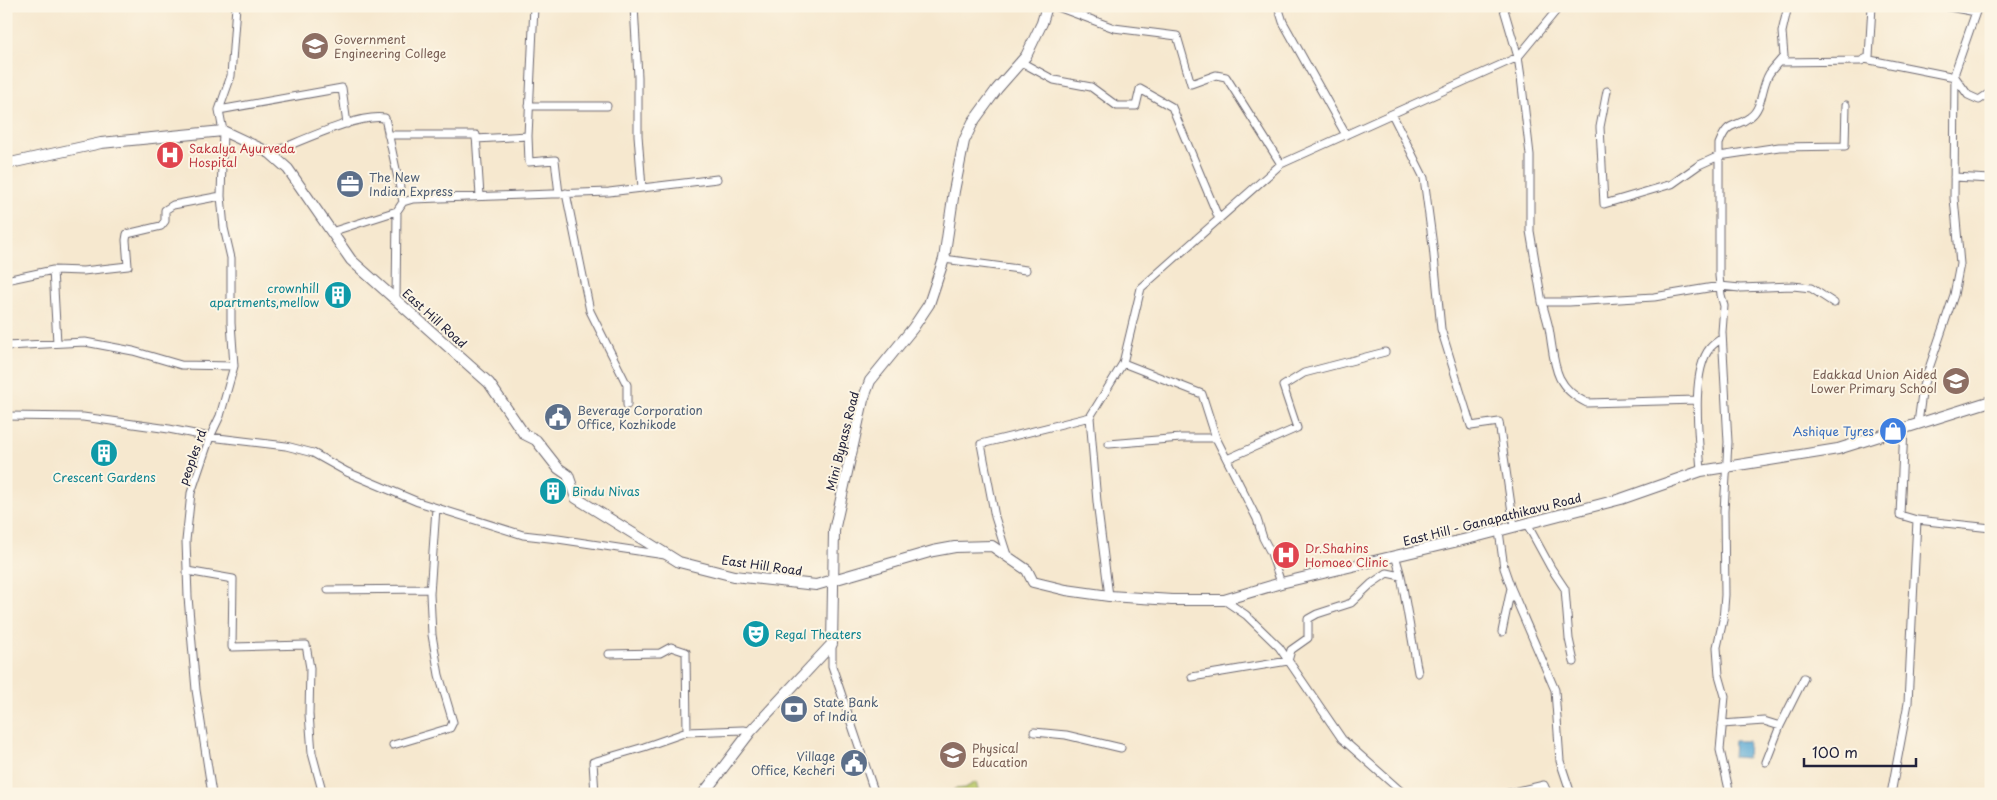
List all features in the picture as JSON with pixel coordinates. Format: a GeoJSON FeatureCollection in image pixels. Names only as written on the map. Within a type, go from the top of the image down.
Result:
{"type":"FeatureCollection","features":[{"type":"Feature","properties":{"kind":"main road","name":"Mini Bypass Road"},"geometry":{"type":"LineString","coordinates":[[832,644],[834,531],[848,462],[870,380],[913,328],[929,304],[944,259],[954,191],[964,141],[973,122],[997,89],[1026,56],[1042,23],[1047,6]]}},
{"type":"Feature","properties":{"kind":"main road","name":"East Hill Road"},"geometry":{"type":"LineString","coordinates":[[223,131],[270,153],[288,169],[351,260],[488,383],[524,434],[536,440],[558,468],[568,475],[576,498],[679,562],[734,576],[816,585],[832,581]]}},
{"type":"Feature","properties":{"kind":"main road"},"geometry":{"type":"LineString","coordinates":[[6,164],[101,143],[223,131]]}},
{"type":"Feature","properties":{"kind":"main road","name":"East Hill - Ganapathikavu Road"},"geometry":{"type":"LineString","coordinates":[[832,581],[933,551],[955,547],[992,546],[1027,570],[1032,582],[1109,596],[1172,600],[1224,600],[1281,583],[1500,531],[1621,499],[1701,471],[1838,449],[1991,401]]}},
{"type":"Feature","properties":{"kind":"main road"},"geometry":{"type":"LineString","coordinates":[[703,794],[751,731],[832,644]]}},
{"type":"Feature","properties":{"kind":"street"},"geometry":{"type":"LineString","coordinates":[[236,6],[231,76],[219,110],[342,88],[347,124]]}},
{"type":"Feature","properties":{"kind":"street"},"geometry":{"type":"LineString","coordinates":[[534,6],[528,136],[529,162],[555,160],[590,312],[627,385],[627,405]]}},
{"type":"Feature","properties":{"kind":"street"},"geometry":{"type":"LineString","coordinates":[[634,6],[638,77],[638,135],[642,188]]}},
{"type":"Feature","properties":{"kind":"street"},"geometry":{"type":"LineString","coordinates":[[1055,6],[1114,28],[1177,36],[1191,84],[1216,75],[1226,77],[1281,164]]}},
{"type":"Feature","properties":{"kind":"street"},"geometry":{"type":"LineString","coordinates":[[1278,6],[1283,22],[1346,135]]}},
{"type":"Feature","properties":{"kind":"street"},"geometry":{"type":"LineString","coordinates":[[1503,6],[1518,57],[1530,155],[1530,231],[1542,302],[1549,327],[1554,368],[1574,397],[1587,404],[1697,400]]}},
{"type":"Feature","properties":{"kind":"street"},"geometry":{"type":"LineString","coordinates":[[1109,596],[1097,502],[1090,416],[1123,363],[1141,288],[1281,164],[1518,57],[1560,6]]}},
{"type":"Feature","properties":{"kind":"street"},"geometry":{"type":"LineString","coordinates":[[1730,794],[1720,750],[1725,696],[1719,675],[1717,647],[1723,620],[1725,595],[1724,511],[1727,466],[1727,420],[1724,398],[1722,338],[1724,306],[1720,286],[1719,144],[1724,130],[1751,117],[1756,110],[1769,74],[1784,56],[1782,32],[1788,6]]}},
{"type":"Feature","properties":{"kind":"street"},"geometry":{"type":"LineString","coordinates":[[1779,62],[1861,61],[1865,59],[1871,54],[1872,6]]}},
{"type":"Feature","properties":{"kind":"street"},"geometry":{"type":"LineString","coordinates":[[1918,423],[1923,386],[1954,295],[1960,264],[1954,198],[1954,76],[1977,9],[1944,6]]}},
{"type":"Feature","properties":{"kind":"street"},"geometry":{"type":"LineString","coordinates":[[1865,59],[1954,76],[1968,95],[1978,100],[1991,100]]}},
{"type":"Feature","properties":{"kind":"street"},"geometry":{"type":"LineString","coordinates":[[1021,62],[1054,80],[1091,87],[1117,106],[1136,106],[1140,89],[1172,107],[1219,219]]}},
{"type":"Feature","properties":{"kind":"street"},"geometry":{"type":"LineString","coordinates":[[1607,92],[1600,127],[1604,204],[1672,184],[1699,165],[1719,156],[1779,147],[1845,146],[1846,106]]}},
{"type":"Feature","properties":{"kind":"street"},"geometry":{"type":"LineString","coordinates":[[1978,100],[1991,92]]}},
{"type":"Feature","properties":{"kind":"street"},"geometry":{"type":"LineString","coordinates":[[529,106],[607,106]]}},
{"type":"Feature","properties":{"kind":"street","name":"peoples rd"},"geometry":{"type":"LineString","coordinates":[[212,794],[196,690],[186,541],[191,494],[210,437],[220,416],[234,366],[231,323],[231,258],[224,228],[221,196],[223,131],[219,110]]}},
{"type":"Feature","properties":{"kind":"street"},"geometry":{"type":"LineString","coordinates":[[1392,114],[1424,178],[1441,329],[1472,426],[1499,422],[1514,526]]}},
{"type":"Feature","properties":{"kind":"street"},"geometry":{"type":"LineString","coordinates":[[270,153],[347,124],[377,116],[385,118],[403,202]]}},
{"type":"Feature","properties":{"kind":"street"},"geometry":{"type":"LineString","coordinates":[[388,135],[476,135],[480,196]]}},
{"type":"Feature","properties":{"kind":"street"},"geometry":{"type":"LineString","coordinates":[[476,139],[528,136]]}},
{"type":"Feature","properties":{"kind":"street"},"geometry":{"type":"LineString","coordinates":[[1954,177],[1991,179]]}},
{"type":"Feature","properties":{"kind":"street"},"geometry":{"type":"LineString","coordinates":[[396,300],[397,211],[403,202],[413,199],[608,192],[717,179]]}},
{"type":"Feature","properties":{"kind":"street"},"geometry":{"type":"LineString","coordinates":[[6,280],[53,270],[83,271],[128,266],[127,234],[161,226],[164,221],[164,210],[173,205],[221,196]]}},
{"type":"Feature","properties":{"kind":"street"},"geometry":{"type":"LineString","coordinates":[[331,232],[397,211]]}},
{"type":"Feature","properties":{"kind":"street"},"geometry":{"type":"LineString","coordinates":[[944,259],[1026,270]]}},
{"type":"Feature","properties":{"kind":"street"},"geometry":{"type":"LineString","coordinates":[[53,270],[57,343]]}},
{"type":"Feature","properties":{"kind":"street"},"geometry":{"type":"LineString","coordinates":[[1542,302],[1654,297],[1720,286],[1740,288],[1793,286],[1811,288],[1834,303]]}},
{"type":"Feature","properties":{"kind":"street"},"geometry":{"type":"LineString","coordinates":[[1701,471],[1697,400],[1699,379],[1703,360],[1710,348],[1722,338]]}},
{"type":"Feature","properties":{"kind":"street"},"geometry":{"type":"LineString","coordinates":[[6,346],[85,342],[181,365],[234,366]]}},
{"type":"Feature","properties":{"kind":"street"},"geometry":{"type":"LineString","coordinates":[[1227,459],[1297,428],[1283,386],[1304,373],[1385,352]]}},
{"type":"Feature","properties":{"kind":"street"},"geometry":{"type":"LineString","coordinates":[[1123,363],[1202,394],[1216,438],[1258,519],[1263,538],[1271,553],[1281,583]]}},
{"type":"Feature","properties":{"kind":"street"},"geometry":{"type":"LineString","coordinates":[[6,416],[83,417],[169,428],[210,437],[286,446],[313,453],[347,472],[418,502],[523,535],[670,556]]}},
{"type":"Feature","properties":{"kind":"street"},"geometry":{"type":"LineString","coordinates":[[1006,555],[995,517],[981,444],[1090,416]]}},
{"type":"Feature","properties":{"kind":"street"},"geometry":{"type":"LineString","coordinates":[[1904,428],[1900,515],[1917,520],[1991,528]]}},
{"type":"Feature","properties":{"kind":"street"},"geometry":{"type":"LineString","coordinates":[[1109,444],[1181,438],[1216,438]]}},
{"type":"Feature","properties":{"kind":"street"},"geometry":{"type":"LineString","coordinates":[[393,745],[450,728],[453,722],[439,675],[432,635],[430,589],[436,508]]}},
{"type":"Feature","properties":{"kind":"street"},"geometry":{"type":"LineString","coordinates":[[1891,794],[1908,703],[1917,520]]}},
{"type":"Feature","properties":{"kind":"street"},"geometry":{"type":"LineString","coordinates":[[1527,524],[1566,589],[1569,639],[1574,662]]}},
{"type":"Feature","properties":{"kind":"street"},"geometry":{"type":"LineString","coordinates":[[1500,531],[1499,540],[1510,588],[1555,690],[1560,761],[1571,794]]}},
{"type":"Feature","properties":{"kind":"street"},"geometry":{"type":"LineString","coordinates":[[1395,555],[1401,576],[1418,673]]}},
{"type":"Feature","properties":{"kind":"street"},"geometry":{"type":"LineString","coordinates":[[187,571],[233,579],[232,647],[306,645],[310,668],[309,714],[312,753],[323,794]]}},
{"type":"Feature","properties":{"kind":"street"},"geometry":{"type":"LineString","coordinates":[[1288,661],[1291,650],[1308,638],[1308,619],[1351,602],[1387,572],[1401,576]]}},
{"type":"Feature","properties":{"kind":"street"},"geometry":{"type":"LineString","coordinates":[[1502,632],[1510,588]]}},
{"type":"Feature","properties":{"kind":"street"},"geometry":{"type":"LineString","coordinates":[[328,590],[430,589]]}},
{"type":"Feature","properties":{"kind":"street"},"geometry":{"type":"LineString","coordinates":[[1224,600],[1246,615],[1279,646],[1342,739],[1404,794]]}},
{"type":"Feature","properties":{"kind":"street"},"geometry":{"type":"LineString","coordinates":[[832,644],[832,666],[875,794]]}},
{"type":"Feature","properties":{"kind":"street"},"geometry":{"type":"LineString","coordinates":[[609,654],[660,654],[671,647],[686,652],[687,732]]}},
{"type":"Feature","properties":{"kind":"street"},"geometry":{"type":"LineString","coordinates":[[1192,677],[1288,661]]}},
{"type":"Feature","properties":{"kind":"street"},"geometry":{"type":"LineString","coordinates":[[1766,762],[1780,726],[1804,678]]}},
{"type":"Feature","properties":{"kind":"street"},"geometry":{"type":"LineString","coordinates":[[1722,724],[1764,721],[1780,726]]}},
{"type":"Feature","properties":{"kind":"street"},"geometry":{"type":"LineString","coordinates":[[595,794],[593,762],[644,748],[687,732],[751,731]]}},
{"type":"Feature","properties":{"kind":"street"},"geometry":{"type":"LineString","coordinates":[[1034,732],[1066,735],[1121,748]]}},
{"type":"Feature","properties":{"kind":"street"},"geometry":{"type":"LineString","coordinates":[[1504,794],[1544,785],[1548,794]]}},
{"type":"Feature","properties":{"kind":"green space"},"geometry":{"type":"Polygon","coordinates":[[[976,782],[979,794],[955,794],[954,789],[965,788],[976,782]]]}},
{"type":"Feature","properties":{"kind":"water"},"geometry":{"type":"Polygon","coordinates":[[[1734,741],[1748,741],[1747,758],[1733,757],[1734,741]]]}},
{"type":"Feature","properties":{"kind":"place","name":"Government Engineering College"},"geometry":{"type":"Point","coordinates":[315,46]}},
{"type":"Feature","properties":{"kind":"place","name":"Sakalya Ayurveda Hospital"},"geometry":{"type":"Point","coordinates":[170,155]}},
{"type":"Feature","properties":{"kind":"place","name":"The New Indian Express"},"geometry":{"type":"Point","coordinates":[350,184]}},
{"type":"Feature","properties":{"kind":"place","name":"crownhill apartments,mellow"},"geometry":{"type":"Point","coordinates":[338,295]}},
{"type":"Feature","properties":{"kind":"place","name":"Edakkad Union Aided Lower Primary School"},"geometry":{"type":"Point","coordinates":[1956,381]}},
{"type":"Feature","properties":{"kind":"place","name":"Beverage Corporation Office, Kozhikode"},"geometry":{"type":"Point","coordinates":[558,417]}},
{"type":"Feature","properties":{"kind":"place","name":"Ashique Tyres"},"geometry":{"type":"Point","coordinates":[1893,431]}},
{"type":"Feature","properties":{"kind":"place","name":"Crescent Gardens"},"geometry":{"type":"Point","coordinates":[104,453]}},
{"type":"Feature","properties":{"kind":"place","name":"Bindu Nivas"},"geometry":{"type":"Point","coordinates":[553,491]}},
{"type":"Feature","properties":{"kind":"place","name":"Dr.Shahins Homoeo Clinic"},"geometry":{"type":"Point","coordinates":[1286,555]}},
{"type":"Feature","properties":{"kind":"place","name":"Regal Theaters"},"geometry":{"type":"Point","coordinates":[756,634]}},
{"type":"Feature","properties":{"kind":"place","name":"State Bank of India"},"geometry":{"type":"Point","coordinates":[794,709]}},
{"type":"Feature","properties":{"kind":"place","name":"Physical Education"},"geometry":{"type":"Point","coordinates":[953,755]}},
{"type":"Feature","properties":{"kind":"place","name":"Village Office, Kecheri"},"geometry":{"type":"Point","coordinates":[854,763]}}]}
